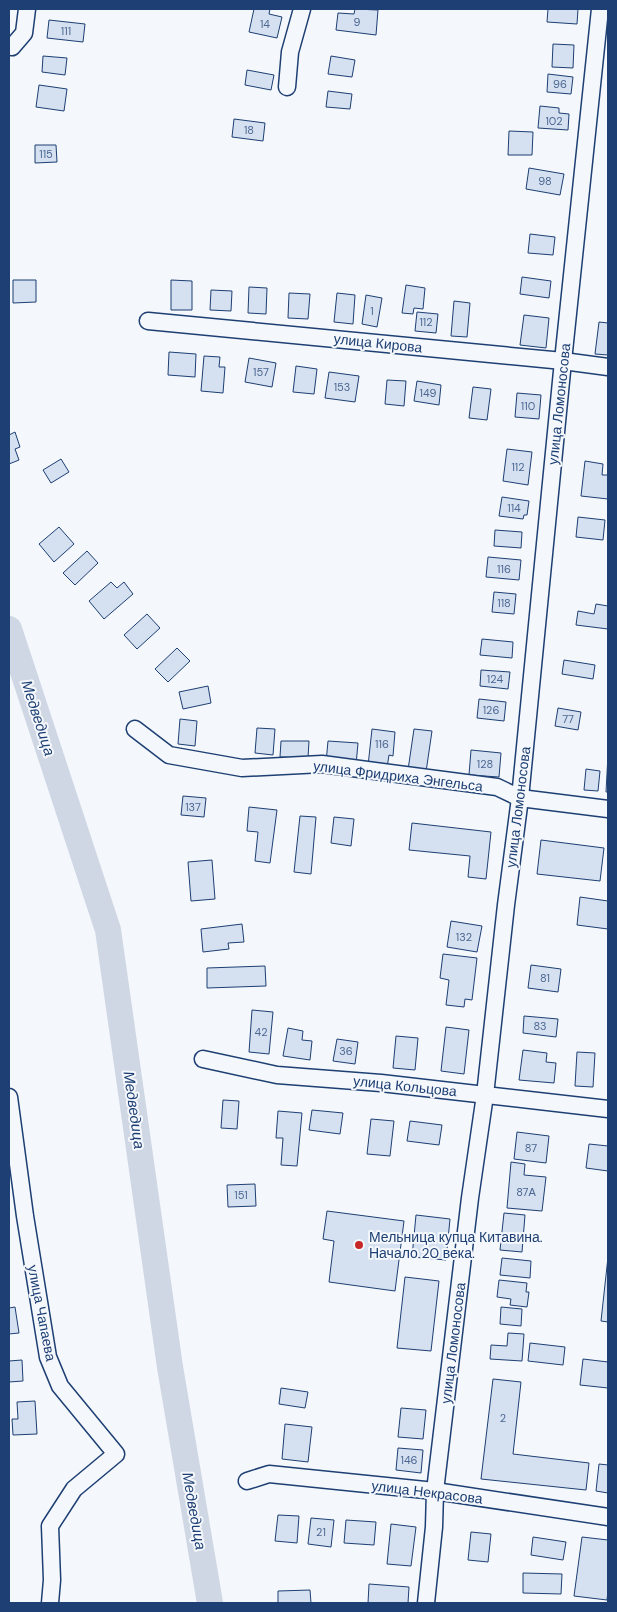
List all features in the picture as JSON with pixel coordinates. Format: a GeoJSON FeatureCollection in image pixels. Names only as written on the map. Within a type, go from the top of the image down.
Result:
{"type":"FeatureCollection","features":[{"type":"Feature","properties":{"kind":"street"},"geometry":{"type":"LineString","coordinates":[[9,46],[12,47],[24,34],[27,9]]}},
{"type":"Feature","properties":{"kind":"street"},"geometry":{"type":"LineString","coordinates":[[287,87],[290,52],[302,9]]}},
{"type":"Feature","properties":{"kind":"street","name":"улица Ломоносова"},"geometry":{"type":"LineString","coordinates":[[426,1603],[436,1491],[470,1198],[485,1095],[520,798],[600,9]]}},
{"type":"Feature","properties":{"kind":"street","name":"улица Кирова"},"geometry":{"type":"LineString","coordinates":[[148,321],[608,367]]}},
{"type":"Feature","properties":{"kind":"street","name":"улица Фридриха Энгельса"},"geometry":{"type":"LineString","coordinates":[[135,729],[169,755],[242,768],[322,764],[497,788],[520,798],[608,809]]}},
{"type":"Feature","properties":{"kind":"street","name":"улица Кольцова"},"geometry":{"type":"LineString","coordinates":[[202,1059],[277,1075],[381,1083],[608,1109]]}},
{"type":"Feature","properties":{"kind":"street","name":"улица Чапаева"},"geometry":{"type":"LineString","coordinates":[[9,1097],[24,1216],[48,1357],[60,1386],[116,1454],[74,1489],[50,1526],[52,1580],[50,1603]]}},
{"type":"Feature","properties":{"kind":"street","name":"улица Некрасова"},"geometry":{"type":"LineString","coordinates":[[247,1481],[269,1474],[436,1491],[608,1517]]}},
{"type":"Feature","properties":{"kind":"building"},"geometry":{"type":"Polygon","coordinates":[[[254,9],[270,9],[269,14],[282,17],[277,38],[249,32],[254,9]]]}},
{"type":"Feature","properties":{"kind":"building"},"geometry":{"type":"Polygon","coordinates":[[[355,9],[378,10],[376,35],[336,30],[338,13],[354,14],[355,9]]]}},
{"type":"Feature","properties":{"kind":"building"},"geometry":{"type":"Polygon","coordinates":[[[548,9],[578,9],[577,24],[547,22],[548,9]]]}},
{"type":"Feature","properties":{"kind":"building"},"geometry":{"type":"Polygon","coordinates":[[[49,20],[85,24],[83,42],[47,38],[49,20]]]}},
{"type":"Feature","properties":{"kind":"building"},"geometry":{"type":"Polygon","coordinates":[[[553,44],[574,45],[573,68],[552,67],[553,44]]]}},
{"type":"Feature","properties":{"kind":"building"},"geometry":{"type":"Polygon","coordinates":[[[43,56],[67,58],[65,75],[42,72],[43,56]]]}},
{"type":"Feature","properties":{"kind":"building"},"geometry":{"type":"Polygon","coordinates":[[[331,56],[355,60],[352,77],[328,74],[331,56]]]}},
{"type":"Feature","properties":{"kind":"building"},"geometry":{"type":"Polygon","coordinates":[[[247,70],[274,75],[271,90],[245,85],[247,70]]]}},
{"type":"Feature","properties":{"kind":"building"},"geometry":{"type":"Polygon","coordinates":[[[548,74],[573,77],[571,94],[547,92],[548,74]]]}},
{"type":"Feature","properties":{"kind":"building"},"geometry":{"type":"Polygon","coordinates":[[[39,85],[67,89],[64,111],[36,107],[39,85]]]}},
{"type":"Feature","properties":{"kind":"building"},"geometry":{"type":"Polygon","coordinates":[[[328,91],[352,94],[350,109],[326,107],[328,91]]]}},
{"type":"Feature","properties":{"kind":"building"},"geometry":{"type":"Polygon","coordinates":[[[540,106],[559,108],[559,113],[569,114],[568,130],[538,128],[540,106]]]}},
{"type":"Feature","properties":{"kind":"building"},"geometry":{"type":"Polygon","coordinates":[[[234,119],[265,123],[263,141],[232,137],[234,119]]]}},
{"type":"Feature","properties":{"kind":"building"},"geometry":{"type":"Polygon","coordinates":[[[509,131],[533,132],[532,155],[508,155],[509,131]]]}},
{"type":"Feature","properties":{"kind":"building"},"geometry":{"type":"Polygon","coordinates":[[[35,145],[56,145],[57,162],[35,163],[35,145]]]}},
{"type":"Feature","properties":{"kind":"building"},"geometry":{"type":"Polygon","coordinates":[[[529,168],[564,174],[560,195],[526,189],[529,168]]]}},
{"type":"Feature","properties":{"kind":"building"},"geometry":{"type":"Polygon","coordinates":[[[530,234],[555,237],[553,255],[528,253],[530,234]]]}},
{"type":"Feature","properties":{"kind":"building"},"geometry":{"type":"Polygon","coordinates":[[[522,277],[551,281],[549,298],[520,294],[522,277]]]}},
{"type":"Feature","properties":{"kind":"building"},"geometry":{"type":"Polygon","coordinates":[[[13,280],[36,280],[36,302],[13,303],[13,280]]]}},
{"type":"Feature","properties":{"kind":"building"},"geometry":{"type":"Polygon","coordinates":[[[171,280],[192,281],[192,310],[171,310],[171,280]]]}},
{"type":"Feature","properties":{"kind":"building"},"geometry":{"type":"Polygon","coordinates":[[[406,285],[425,288],[423,309],[414,308],[413,314],[402,313],[406,285]]]}},
{"type":"Feature","properties":{"kind":"building"},"geometry":{"type":"Polygon","coordinates":[[[249,287],[267,288],[266,314],[248,313],[249,287]]]}},
{"type":"Feature","properties":{"kind":"building"},"geometry":{"type":"Polygon","coordinates":[[[211,290],[232,291],[231,311],[210,310],[211,290]]]}},
{"type":"Feature","properties":{"kind":"building"},"geometry":{"type":"Polygon","coordinates":[[[289,293],[310,294],[308,319],[288,318],[289,293]]]}},
{"type":"Feature","properties":{"kind":"building"},"geometry":{"type":"Polygon","coordinates":[[[337,293],[355,295],[353,324],[334,322],[337,293]]]}},
{"type":"Feature","properties":{"kind":"building"},"geometry":{"type":"Polygon","coordinates":[[[366,295],[382,298],[377,327],[362,324],[366,295]]]}},
{"type":"Feature","properties":{"kind":"building"},"geometry":{"type":"Polygon","coordinates":[[[454,301],[470,303],[467,337],[451,336],[454,301]]]}},
{"type":"Feature","properties":{"kind":"building"},"geometry":{"type":"Polygon","coordinates":[[[417,312],[438,314],[436,333],[415,331],[417,312]]]}},
{"type":"Feature","properties":{"kind":"building"},"geometry":{"type":"Polygon","coordinates":[[[524,315],[549,318],[546,348],[520,345],[524,315]]]}},
{"type":"Feature","properties":{"kind":"building"},"geometry":{"type":"Polygon","coordinates":[[[599,322],[608,323],[608,355],[595,354],[599,322]]]}},
{"type":"Feature","properties":{"kind":"building"},"geometry":{"type":"Polygon","coordinates":[[[169,352],[196,354],[195,377],[168,375],[169,352]]]}},
{"type":"Feature","properties":{"kind":"building"},"geometry":{"type":"Polygon","coordinates":[[[204,356],[220,357],[219,367],[225,367],[223,393],[201,391],[204,356]]]}},
{"type":"Feature","properties":{"kind":"building"},"geometry":{"type":"Polygon","coordinates":[[[249,358],[276,363],[272,387],[245,382],[249,358]]]}},
{"type":"Feature","properties":{"kind":"building"},"geometry":{"type":"Polygon","coordinates":[[[296,366],[317,369],[314,394],[293,392],[296,366]]]}},
{"type":"Feature","properties":{"kind":"building"},"geometry":{"type":"Polygon","coordinates":[[[329,372],[359,376],[355,402],[325,398],[329,372]]]}},
{"type":"Feature","properties":{"kind":"building"},"geometry":{"type":"Polygon","coordinates":[[[387,380],[406,381],[404,406],[385,404],[387,380]]]}},
{"type":"Feature","properties":{"kind":"building"},"geometry":{"type":"Polygon","coordinates":[[[417,381],[441,385],[439,405],[414,401],[417,381]]]}},
{"type":"Feature","properties":{"kind":"building"},"geometry":{"type":"Polygon","coordinates":[[[473,387],[491,389],[487,420],[469,418],[473,387]]]}},
{"type":"Feature","properties":{"kind":"building"},"geometry":{"type":"Polygon","coordinates":[[[517,393],[541,395],[539,419],[515,417],[517,393]]]}},
{"type":"Feature","properties":{"kind":"building"},"geometry":{"type":"Polygon","coordinates":[[[15,432],[20,447],[15,449],[19,460],[9,464],[9,435],[15,432]]]}},
{"type":"Feature","properties":{"kind":"building"},"geometry":{"type":"Polygon","coordinates":[[[507,449],[532,452],[528,485],[503,481],[507,449]]]}},
{"type":"Feature","properties":{"kind":"building"},"geometry":{"type":"Polygon","coordinates":[[[61,459],[69,472],[51,483],[43,470],[61,459]]]}},
{"type":"Feature","properties":{"kind":"building"},"geometry":{"type":"Polygon","coordinates":[[[585,461],[603,464],[602,475],[608,475],[608,499],[581,496],[585,461]]]}},
{"type":"Feature","properties":{"kind":"building"},"geometry":{"type":"Polygon","coordinates":[[[502,497],[529,501],[527,515],[524,515],[523,519],[499,516],[502,497]]]}},
{"type":"Feature","properties":{"kind":"building"},"geometry":{"type":"Polygon","coordinates":[[[578,517],[605,520],[603,540],[576,537],[578,517]]]}},
{"type":"Feature","properties":{"kind":"building"},"geometry":{"type":"Polygon","coordinates":[[[59,527],[74,544],[54,562],[39,544],[59,527]]]}},
{"type":"Feature","properties":{"kind":"building"},"geometry":{"type":"Polygon","coordinates":[[[495,530],[522,532],[521,548],[494,546],[495,530]]]}},
{"type":"Feature","properties":{"kind":"building"},"geometry":{"type":"Polygon","coordinates":[[[87,551],[98,563],[75,585],[63,573],[87,551]]]}},
{"type":"Feature","properties":{"kind":"building"},"geometry":{"type":"Polygon","coordinates":[[[488,557],[521,560],[519,580],[486,577],[488,557]]]}},
{"type":"Feature","properties":{"kind":"building"},"geometry":{"type":"Polygon","coordinates":[[[111,582],[117,588],[124,582],[133,594],[104,619],[89,601],[111,582]]]}},
{"type":"Feature","properties":{"kind":"building"},"geometry":{"type":"Polygon","coordinates":[[[494,592],[516,594],[514,614],[492,612],[494,592]]]}},
{"type":"Feature","properties":{"kind":"building"},"geometry":{"type":"Polygon","coordinates":[[[596,604],[608,606],[608,629],[576,625],[578,611],[594,614],[596,604]]]}},
{"type":"Feature","properties":{"kind":"building"},"geometry":{"type":"Polygon","coordinates":[[[147,614],[160,628],[137,649],[124,635],[147,614]]]}},
{"type":"Feature","properties":{"kind":"building"},"geometry":{"type":"Polygon","coordinates":[[[482,639],[513,642],[512,658],[480,655],[482,639]]]}},
{"type":"Feature","properties":{"kind":"building"},"geometry":{"type":"Polygon","coordinates":[[[177,648],[190,661],[168,682],[155,669],[177,648]]]}},
{"type":"Feature","properties":{"kind":"building"},"geometry":{"type":"Polygon","coordinates":[[[564,660],[595,665],[593,679],[562,674],[564,660]]]}},
{"type":"Feature","properties":{"kind":"building"},"geometry":{"type":"Polygon","coordinates":[[[481,670],[510,672],[508,689],[480,686],[481,670]]]}},
{"type":"Feature","properties":{"kind":"building"},"geometry":{"type":"Polygon","coordinates":[[[208,686],[211,703],[183,709],[179,692],[208,686]]]}},
{"type":"Feature","properties":{"kind":"building"},"geometry":{"type":"Polygon","coordinates":[[[479,699],[506,702],[504,721],[477,718],[479,699]]]}},
{"type":"Feature","properties":{"kind":"building"},"geometry":{"type":"Polygon","coordinates":[[[558,708],[581,712],[578,730],[555,726],[558,708]]]}},
{"type":"Feature","properties":{"kind":"building"},"geometry":{"type":"Polygon","coordinates":[[[180,719],[197,721],[195,746],[178,744],[180,719]]]}},
{"type":"Feature","properties":{"kind":"building"},"geometry":{"type":"Polygon","coordinates":[[[257,728],[275,729],[273,755],[255,753],[257,728]]]}},
{"type":"Feature","properties":{"kind":"building"},"geometry":{"type":"Polygon","coordinates":[[[372,729],[395,732],[393,756],[389,755],[387,768],[368,766],[372,729]]]}},
{"type":"Feature","properties":{"kind":"building"},"geometry":{"type":"Polygon","coordinates":[[[414,729],[432,731],[426,772],[408,770],[414,729]]]}},
{"type":"Feature","properties":{"kind":"building"},"geometry":{"type":"Polygon","coordinates":[[[281,741],[309,741],[308,758],[280,757],[281,741]]]}},
{"type":"Feature","properties":{"kind":"building"},"geometry":{"type":"Polygon","coordinates":[[[328,741],[358,743],[356,765],[326,763],[328,741]]]}},
{"type":"Feature","properties":{"kind":"building"},"geometry":{"type":"Polygon","coordinates":[[[471,750],[501,753],[499,777],[469,775],[471,750]]]}},
{"type":"Feature","properties":{"kind":"building"},"geometry":{"type":"Polygon","coordinates":[[[608,755],[608,792],[606,792],[608,755]]]}},
{"type":"Feature","properties":{"kind":"building"},"geometry":{"type":"Polygon","coordinates":[[[586,769],[600,771],[598,791],[584,790],[586,769]]]}},
{"type":"Feature","properties":{"kind":"building"},"geometry":{"type":"Polygon","coordinates":[[[183,796],[206,798],[204,817],[181,815],[183,796]]]}},
{"type":"Feature","properties":{"kind":"building"},"geometry":{"type":"Polygon","coordinates":[[[249,807],[277,810],[270,863],[255,861],[258,832],[247,831],[249,807]]]}},
{"type":"Feature","properties":{"kind":"building"},"geometry":{"type":"Polygon","coordinates":[[[300,816],[316,817],[311,874],[294,872],[300,816]]]}},
{"type":"Feature","properties":{"kind":"building"},"geometry":{"type":"Polygon","coordinates":[[[334,817],[354,819],[351,846],[331,843],[334,817]]]}},
{"type":"Feature","properties":{"kind":"building"},"geometry":{"type":"Polygon","coordinates":[[[412,823],[491,832],[486,879],[468,877],[470,856],[409,850],[412,823]]]}},
{"type":"Feature","properties":{"kind":"building"},"geometry":{"type":"Polygon","coordinates":[[[541,840],[604,848],[600,881],[537,874],[541,840]]]}},
{"type":"Feature","properties":{"kind":"building"},"geometry":{"type":"Polygon","coordinates":[[[212,860],[215,899],[191,901],[188,862],[212,860]]]}},
{"type":"Feature","properties":{"kind":"building"},"geometry":{"type":"Polygon","coordinates":[[[580,897],[608,901],[608,929],[577,925],[580,897]]]}},
{"type":"Feature","properties":{"kind":"building"},"geometry":{"type":"Polygon","coordinates":[[[451,921],[482,926],[477,952],[447,947],[451,921]]]}},
{"type":"Feature","properties":{"kind":"building"},"geometry":{"type":"Polygon","coordinates":[[[242,924],[244,942],[228,943],[229,949],[203,952],[201,929],[242,924]]]}},
{"type":"Feature","properties":{"kind":"building"},"geometry":{"type":"Polygon","coordinates":[[[443,954],[477,958],[472,1000],[465,999],[464,1007],[446,1005],[449,980],[440,978],[443,954]]]}},
{"type":"Feature","properties":{"kind":"building"},"geometry":{"type":"Polygon","coordinates":[[[531,965],[561,969],[558,992],[528,988],[531,965]]]}},
{"type":"Feature","properties":{"kind":"building"},"geometry":{"type":"Polygon","coordinates":[[[265,966],[266,986],[207,988],[207,968],[265,966]]]}},
{"type":"Feature","properties":{"kind":"building"},"geometry":{"type":"Polygon","coordinates":[[[252,1010],[273,1012],[269,1054],[249,1052],[252,1010]]]}},
{"type":"Feature","properties":{"kind":"building"},"geometry":{"type":"Polygon","coordinates":[[[524,1016],[558,1019],[556,1037],[523,1033],[524,1016]]]}},
{"type":"Feature","properties":{"kind":"building"},"geometry":{"type":"Polygon","coordinates":[[[446,1027],[469,1030],[464,1074],[441,1071],[446,1027]]]}},
{"type":"Feature","properties":{"kind":"building"},"geometry":{"type":"Polygon","coordinates":[[[288,1028],[303,1031],[302,1040],[312,1041],[310,1060],[283,1056],[288,1028]]]}},
{"type":"Feature","properties":{"kind":"building"},"geometry":{"type":"Polygon","coordinates":[[[396,1036],[418,1038],[415,1070],[393,1068],[396,1036]]]}},
{"type":"Feature","properties":{"kind":"building"},"geometry":{"type":"Polygon","coordinates":[[[337,1039],[358,1042],[355,1064],[333,1061],[337,1039]]]}},
{"type":"Feature","properties":{"kind":"building"},"geometry":{"type":"Polygon","coordinates":[[[523,1050],[547,1053],[546,1062],[556,1063],[554,1083],[519,1080],[523,1050]]]}},
{"type":"Feature","properties":{"kind":"building"},"geometry":{"type":"Polygon","coordinates":[[[577,1052],[595,1053],[593,1087],[575,1086],[577,1052]]]}},
{"type":"Feature","properties":{"kind":"building"},"geometry":{"type":"Polygon","coordinates":[[[223,1100],[239,1101],[237,1129],[221,1128],[223,1100]]]}},
{"type":"Feature","properties":{"kind":"building"},"geometry":{"type":"Polygon","coordinates":[[[312,1110],[343,1113],[340,1134],[309,1130],[312,1110]]]}},
{"type":"Feature","properties":{"kind":"building"},"geometry":{"type":"Polygon","coordinates":[[[278,1111],[302,1113],[297,1166],[281,1165],[283,1138],[276,1138],[278,1111]]]}},
{"type":"Feature","properties":{"kind":"building"},"geometry":{"type":"Polygon","coordinates":[[[371,1119],[394,1121],[390,1156],[367,1154],[371,1119]]]}},
{"type":"Feature","properties":{"kind":"building"},"geometry":{"type":"Polygon","coordinates":[[[410,1121],[442,1125],[439,1145],[407,1141],[410,1121]]]}},
{"type":"Feature","properties":{"kind":"building"},"geometry":{"type":"Polygon","coordinates":[[[517,1132],[549,1136],[546,1163],[514,1159],[517,1132]]]}},
{"type":"Feature","properties":{"kind":"building"},"geometry":{"type":"Polygon","coordinates":[[[589,1144],[608,1146],[608,1171],[586,1168],[589,1144]]]}},
{"type":"Feature","properties":{"kind":"building"},"geometry":{"type":"Polygon","coordinates":[[[511,1162],[525,1164],[524,1175],[546,1177],[542,1211],[507,1208],[511,1162]]]}},
{"type":"Feature","properties":{"kind":"building"},"geometry":{"type":"Polygon","coordinates":[[[255,1184],[256,1206],[228,1207],[227,1185],[255,1184]]]}},
{"type":"Feature","properties":{"kind":"building"},"geometry":{"type":"Polygon","coordinates":[[[327,1211],[404,1221],[395,1291],[329,1282],[334,1241],[323,1239],[327,1211]]]}},
{"type":"Feature","properties":{"kind":"building"},"geometry":{"type":"Polygon","coordinates":[[[504,1213],[525,1215],[522,1252],[500,1250],[504,1213]]]}},
{"type":"Feature","properties":{"kind":"building"},"geometry":{"type":"Polygon","coordinates":[[[416,1215],[450,1219],[446,1260],[412,1257],[416,1215]]]}},
{"type":"Feature","properties":{"kind":"building"},"geometry":{"type":"Polygon","coordinates":[[[608,1257],[608,1322],[601,1321],[608,1257]]]}},
{"type":"Feature","properties":{"kind":"building"},"geometry":{"type":"Polygon","coordinates":[[[502,1258],[531,1261],[530,1278],[500,1275],[502,1258]]]}},
{"type":"Feature","properties":{"kind":"building"},"geometry":{"type":"Polygon","coordinates":[[[405,1277],[439,1281],[431,1351],[397,1348],[405,1277]]]}},
{"type":"Feature","properties":{"kind":"building"},"geometry":{"type":"Polygon","coordinates":[[[499,1280],[527,1283],[526,1292],[529,1292],[527,1307],[510,1305],[511,1299],[497,1297],[499,1280]]]}},
{"type":"Feature","properties":{"kind":"building"},"geometry":{"type":"Polygon","coordinates":[[[15,1307],[19,1333],[9,1334],[9,1308],[15,1307]]]}},
{"type":"Feature","properties":{"kind":"building"},"geometry":{"type":"Polygon","coordinates":[[[501,1307],[522,1309],[521,1326],[500,1324],[501,1307]]]}},
{"type":"Feature","properties":{"kind":"building"},"geometry":{"type":"Polygon","coordinates":[[[508,1333],[524,1334],[522,1361],[490,1359],[491,1345],[507,1346],[508,1333]]]}},
{"type":"Feature","properties":{"kind":"building"},"geometry":{"type":"Polygon","coordinates":[[[530,1343],[565,1347],[563,1365],[528,1361],[530,1343]]]}},
{"type":"Feature","properties":{"kind":"building"},"geometry":{"type":"Polygon","coordinates":[[[583,1359],[608,1362],[608,1388],[580,1385],[583,1359]]]}},
{"type":"Feature","properties":{"kind":"building"},"geometry":{"type":"Polygon","coordinates":[[[22,1360],[23,1381],[9,1382],[9,1361],[22,1360]]]}},
{"type":"Feature","properties":{"kind":"building"},"geometry":{"type":"Polygon","coordinates":[[[493,1379],[521,1382],[513,1454],[589,1463],[586,1490],[481,1479],[493,1379]]]}},
{"type":"Feature","properties":{"kind":"building"},"geometry":{"type":"Polygon","coordinates":[[[281,1388],[308,1392],[305,1408],[279,1404],[281,1388]]]}},
{"type":"Feature","properties":{"kind":"building"},"geometry":{"type":"Polygon","coordinates":[[[35,1401],[37,1434],[13,1435],[12,1419],[18,1419],[17,1402],[35,1401]]]}},
{"type":"Feature","properties":{"kind":"building"},"geometry":{"type":"Polygon","coordinates":[[[401,1408],[426,1410],[423,1439],[398,1437],[401,1408]]]}},
{"type":"Feature","properties":{"kind":"building"},"geometry":{"type":"Polygon","coordinates":[[[285,1424],[312,1427],[308,1462],[282,1459],[285,1424]]]}},
{"type":"Feature","properties":{"kind":"building"},"geometry":{"type":"Polygon","coordinates":[[[398,1448],[423,1450],[421,1473],[396,1470],[398,1448]]]}},
{"type":"Feature","properties":{"kind":"building"},"geometry":{"type":"Polygon","coordinates":[[[599,1464],[608,1465],[608,1493],[596,1491],[599,1464]]]}},
{"type":"Feature","properties":{"kind":"building"},"geometry":{"type":"Polygon","coordinates":[[[278,1515],[299,1516],[297,1543],[275,1541],[278,1515]]]}},
{"type":"Feature","properties":{"kind":"building"},"geometry":{"type":"Polygon","coordinates":[[[311,1518],[334,1520],[331,1547],[308,1544],[311,1518]]]}},
{"type":"Feature","properties":{"kind":"building"},"geometry":{"type":"Polygon","coordinates":[[[346,1520],[376,1522],[374,1545],[344,1543],[346,1520]]]}},
{"type":"Feature","properties":{"kind":"building"},"geometry":{"type":"Polygon","coordinates":[[[391,1524],[416,1527],[411,1566],[387,1564],[391,1524]]]}},
{"type":"Feature","properties":{"kind":"building"},"geometry":{"type":"Polygon","coordinates":[[[471,1532],[491,1534],[488,1562],[468,1560],[471,1532]]]}},
{"type":"Feature","properties":{"kind":"building"},"geometry":{"type":"Polygon","coordinates":[[[533,1537],[566,1542],[563,1560],[531,1555],[533,1537]]]}},
{"type":"Feature","properties":{"kind":"building"},"geometry":{"type":"Polygon","coordinates":[[[582,1537],[608,1540],[607,1600],[574,1596],[582,1537]]]}},
{"type":"Feature","properties":{"kind":"building"},"geometry":{"type":"Polygon","coordinates":[[[523,1573],[562,1574],[561,1594],[523,1593],[523,1573]]]}},
{"type":"Feature","properties":{"kind":"building"},"geometry":{"type":"Polygon","coordinates":[[[369,1584],[409,1587],[408,1603],[368,1603],[369,1584]]]}},
{"type":"Feature","properties":{"kind":"building"},"geometry":{"type":"Polygon","coordinates":[[[310,1590],[311,1603],[278,1603],[278,1591],[310,1590]]]}},
{"type":"Feature","properties":{"kind":"waterway","name":"Медведица"},"geometry":{"type":"LineString","coordinates":[[9,629],[108,930],[170,1367],[210,1603]]}},
{"type":"Feature","properties":{"kind":"place","name":"Мельница купца Китавина. Начало 20 века."},"geometry":{"type":"Point","coordinates":[359,1245]}}]}
